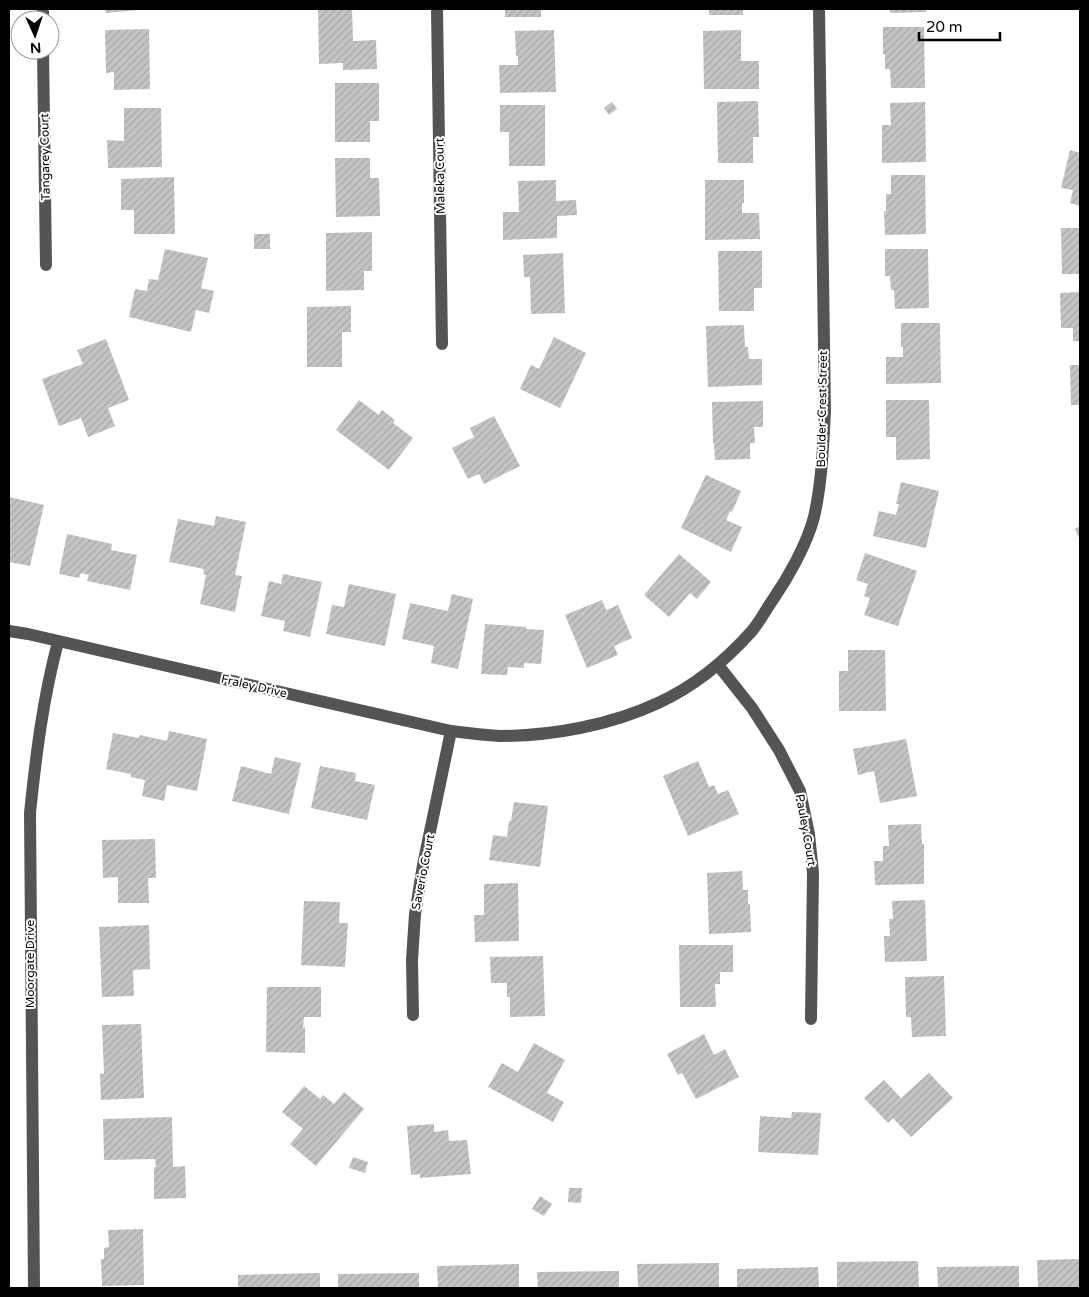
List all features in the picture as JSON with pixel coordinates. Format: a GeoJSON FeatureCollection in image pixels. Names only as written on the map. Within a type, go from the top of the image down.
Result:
{"type":"FeatureCollection","features":[{"type":"Feature","properties":{"kind":"street","name":"Maleka Court"},"geometry":{"type":"LineString","coordinates":[[437,9],[442,344]]}},
{"type":"Feature","properties":{"kind":"street","name":"Boulder-Crest Street"},"geometry":{"type":"LineString","coordinates":[[500,736],[553,733],[608,722],[658,703],[690,685],[718,665],[752,631],[780,589],[800,553],[813,518],[818,494],[823,456],[825,412],[819,9]]}},
{"type":"Feature","properties":{"kind":"street","name":"Tangarey Court"},"geometry":{"type":"LineString","coordinates":[[44,60],[46,265]]}},
{"type":"Feature","properties":{"kind":"street","name":"Fraley Drive"},"geometry":{"type":"LineString","coordinates":[[9,631],[451,731],[500,736]]}},
{"type":"Feature","properties":{"kind":"street","name":"Moorgate Drive"},"geometry":{"type":"LineString","coordinates":[[34,1288],[30,813],[38,742],[51,667],[58,642]]}},
{"type":"Feature","properties":{"kind":"street","name":"Pauley Court"},"geometry":{"type":"LineString","coordinates":[[718,665],[752,708],[779,750],[800,791],[809,834],[813,873],[811,1019]]}},
{"type":"Feature","properties":{"kind":"street","name":"Saverio Court"},"geometry":{"type":"LineString","coordinates":[[413,1015],[412,960],[414,914],[451,731]]}},
{"type":"Feature","properties":{"kind":"building"},"geometry":{"type":"Polygon","coordinates":[[[105,9],[139,9],[139,10],[106,13],[105,9]]]}},
{"type":"Feature","properties":{"kind":"building"},"geometry":{"type":"Polygon","coordinates":[[[318,9],[352,9],[353,41],[376,40],[377,69],[343,70],[343,63],[319,64],[318,9]]]}},
{"type":"Feature","properties":{"kind":"building"},"geometry":{"type":"Polygon","coordinates":[[[505,9],[541,9],[541,17],[505,17],[505,9]]]}},
{"type":"Feature","properties":{"kind":"building"},"geometry":{"type":"Polygon","coordinates":[[[709,9],[743,9],[743,15],[709,15],[709,9]]]}},
{"type":"Feature","properties":{"kind":"building"},"geometry":{"type":"Polygon","coordinates":[[[890,9],[926,9],[926,12],[890,13],[890,9]]]}},
{"type":"Feature","properties":{"kind":"building"},"geometry":{"type":"Polygon","coordinates":[[[883,27],[924,27],[925,88],[891,88],[890,69],[885,69],[885,54],[883,54],[883,27]]]}},
{"type":"Feature","properties":{"kind":"building"},"geometry":{"type":"Polygon","coordinates":[[[149,29],[150,89],[114,90],[114,72],[106,73],[105,30],[149,29]]]}},
{"type":"Feature","properties":{"kind":"building"},"geometry":{"type":"Polygon","coordinates":[[[554,30],[556,92],[500,93],[499,65],[518,65],[515,31],[554,30]]]}},
{"type":"Feature","properties":{"kind":"building"},"geometry":{"type":"Polygon","coordinates":[[[741,30],[741,61],[759,61],[759,89],[704,89],[703,31],[741,30]]]}},
{"type":"Feature","properties":{"kind":"building"},"geometry":{"type":"Polygon","coordinates":[[[335,83],[379,83],[379,121],[370,121],[370,142],[335,142],[335,83]]]}},
{"type":"Feature","properties":{"kind":"building"},"geometry":{"type":"Polygon","coordinates":[[[758,101],[759,137],[753,137],[753,163],[718,163],[717,102],[758,101]]]}},
{"type":"Feature","properties":{"kind":"building"},"geometry":{"type":"Polygon","coordinates":[[[612,102],[617,109],[609,115],[604,108],[612,102]]]}},
{"type":"Feature","properties":{"kind":"building"},"geometry":{"type":"Polygon","coordinates":[[[925,102],[926,162],[882,163],[882,125],[891,125],[890,103],[925,102]]]}},
{"type":"Feature","properties":{"kind":"building"},"geometry":{"type":"Polygon","coordinates":[[[500,105],[545,105],[545,166],[509,166],[509,132],[500,132],[500,105]]]}},
{"type":"Feature","properties":{"kind":"building"},"geometry":{"type":"Polygon","coordinates":[[[124,108],[161,108],[162,167],[108,168],[107,140],[124,141],[124,108]]]}},
{"type":"Feature","properties":{"kind":"building"},"geometry":{"type":"Polygon","coordinates":[[[1070,150],[1080,153],[1080,206],[1070,203],[1073,190],[1061,188],[1070,150]]]}},
{"type":"Feature","properties":{"kind":"building"},"geometry":{"type":"Polygon","coordinates":[[[335,158],[370,158],[370,178],[379,178],[380,216],[336,217],[335,158]]]}},
{"type":"Feature","properties":{"kind":"building"},"geometry":{"type":"Polygon","coordinates":[[[891,175],[925,175],[926,234],[885,235],[884,211],[886,211],[886,194],[891,194],[891,175]]]}},
{"type":"Feature","properties":{"kind":"building"},"geometry":{"type":"Polygon","coordinates":[[[174,177],[175,234],[134,234],[134,210],[121,210],[121,179],[174,177]]]}},
{"type":"Feature","properties":{"kind":"building"},"geometry":{"type":"Polygon","coordinates":[[[556,180],[556,201],[576,200],[577,215],[557,216],[557,238],[503,240],[503,212],[519,212],[518,181],[556,180]]]}},
{"type":"Feature","properties":{"kind":"building"},"geometry":{"type":"Polygon","coordinates":[[[705,180],[744,180],[742,213],[759,213],[760,239],[705,240],[705,180]]]}},
{"type":"Feature","properties":{"kind":"building"},"geometry":{"type":"Polygon","coordinates":[[[1061,228],[1080,228],[1080,274],[1062,274],[1061,228]]]}},
{"type":"Feature","properties":{"kind":"building"},"geometry":{"type":"Polygon","coordinates":[[[372,232],[372,271],[364,271],[364,290],[326,291],[326,233],[372,232]]]}},
{"type":"Feature","properties":{"kind":"building"},"geometry":{"type":"Polygon","coordinates":[[[254,234],[270,234],[270,249],[254,249],[254,234]]]}},
{"type":"Feature","properties":{"kind":"building"},"geometry":{"type":"Polygon","coordinates":[[[165,249],[208,258],[201,288],[214,291],[209,313],[196,310],[191,332],[129,317],[135,289],[147,291],[149,279],[158,280],[165,249]]]}},
{"type":"Feature","properties":{"kind":"building"},"geometry":{"type":"Polygon","coordinates":[[[885,249],[928,249],[929,308],[895,309],[894,290],[891,290],[890,276],[885,276],[885,249]]]}},
{"type":"Feature","properties":{"kind":"building"},"geometry":{"type":"Polygon","coordinates":[[[718,251],[762,251],[762,288],[754,288],[754,311],[719,311],[718,251]]]}},
{"type":"Feature","properties":{"kind":"building"},"geometry":{"type":"Polygon","coordinates":[[[563,253],[565,313],[531,314],[530,277],[524,277],[523,255],[563,253]]]}},
{"type":"Feature","properties":{"kind":"building"},"geometry":{"type":"Polygon","coordinates":[[[1080,292],[1080,341],[1073,341],[1073,328],[1061,328],[1060,293],[1080,292]]]}},
{"type":"Feature","properties":{"kind":"building"},"geometry":{"type":"Polygon","coordinates":[[[351,306],[351,332],[342,332],[342,367],[307,367],[307,307],[351,306]]]}},
{"type":"Feature","properties":{"kind":"building"},"geometry":{"type":"Polygon","coordinates":[[[901,323],[940,323],[941,383],[886,384],[886,357],[903,357],[901,323]]]}},
{"type":"Feature","properties":{"kind":"building"},"geometry":{"type":"Polygon","coordinates":[[[744,325],[745,347],[748,347],[749,359],[762,359],[762,385],[708,387],[706,326],[744,325]]]}},
{"type":"Feature","properties":{"kind":"building"},"geometry":{"type":"Polygon","coordinates":[[[554,337],[586,353],[560,408],[520,389],[531,365],[539,369],[554,337]]]}},
{"type":"Feature","properties":{"kind":"building"},"geometry":{"type":"Polygon","coordinates":[[[106,339],[129,400],[108,408],[115,426],[88,437],[81,418],[59,426],[42,379],[83,364],[77,350],[106,339]]]}},
{"type":"Feature","properties":{"kind":"building"},"geometry":{"type":"Polygon","coordinates":[[[1070,365],[1080,365],[1080,405],[1071,405],[1070,365]]]}},
{"type":"Feature","properties":{"kind":"building"},"geometry":{"type":"Polygon","coordinates":[[[359,400],[379,415],[382,410],[395,420],[393,423],[413,438],[389,470],[336,430],[359,400]]]}},
{"type":"Feature","properties":{"kind":"building"},"geometry":{"type":"Polygon","coordinates":[[[886,400],[929,400],[930,459],[896,460],[896,437],[886,437],[886,400]]]}},
{"type":"Feature","properties":{"kind":"building"},"geometry":{"type":"Polygon","coordinates":[[[763,401],[763,427],[754,427],[755,443],[750,443],[750,459],[715,460],[712,402],[763,401]]]}},
{"type":"Feature","properties":{"kind":"building"},"geometry":{"type":"Polygon","coordinates":[[[494,416],[520,466],[484,484],[479,474],[468,479],[452,448],[474,437],[470,428],[494,416]]]}},
{"type":"Feature","properties":{"kind":"building"},"geometry":{"type":"Polygon","coordinates":[[[706,475],[741,491],[732,512],[730,511],[726,520],[742,527],[731,552],[681,528],[706,475]]]}},
{"type":"Feature","properties":{"kind":"building"},"geometry":{"type":"Polygon","coordinates":[[[901,482],[939,491],[926,548],[873,536],[879,511],[896,515],[899,504],[896,504],[901,482]]]}},
{"type":"Feature","properties":{"kind":"building"},"geometry":{"type":"Polygon","coordinates":[[[9,497],[44,505],[30,566],[9,562],[9,497]]]}},
{"type":"Feature","properties":{"kind":"building"},"geometry":{"type":"Polygon","coordinates":[[[216,516],[246,522],[235,575],[242,576],[235,612],[200,604],[206,575],[203,574],[204,569],[169,562],[178,519],[214,526],[216,516]]]}},
{"type":"Feature","properties":{"kind":"building"},"geometry":{"type":"Polygon","coordinates":[[[1080,526],[1080,540],[1075,529],[1080,526]]]}},
{"type":"Feature","properties":{"kind":"building"},"geometry":{"type":"Polygon","coordinates":[[[67,534],[112,544],[111,550],[137,555],[130,590],[87,581],[89,575],[81,573],[79,578],[59,574],[67,534]]]}},
{"type":"Feature","properties":{"kind":"building"},"geometry":{"type":"Polygon","coordinates":[[[865,553],[917,571],[898,626],[864,615],[870,598],[864,596],[868,584],[856,580],[865,553]]]}},
{"type":"Feature","properties":{"kind":"building"},"geometry":{"type":"Polygon","coordinates":[[[679,554],[711,582],[697,599],[690,593],[669,617],[644,595],[679,554]]]}},
{"type":"Feature","properties":{"kind":"building"},"geometry":{"type":"Polygon","coordinates":[[[283,574],[322,582],[310,637],[283,631],[285,621],[261,616],[269,581],[281,584],[283,574]]]}},
{"type":"Feature","properties":{"kind":"building"},"geometry":{"type":"Polygon","coordinates":[[[349,584],[396,594],[385,646],[326,634],[332,605],[344,607],[349,584]]]}},
{"type":"Feature","properties":{"kind":"building"},"geometry":{"type":"Polygon","coordinates":[[[452,594],[473,599],[458,669],[431,663],[434,646],[402,639],[410,603],[448,611],[452,594]]]}},
{"type":"Feature","properties":{"kind":"building"},"geometry":{"type":"Polygon","coordinates":[[[602,600],[606,610],[618,605],[632,638],[614,646],[618,655],[587,668],[565,615],[602,600]]]}},
{"type":"Feature","properties":{"kind":"building"},"geometry":{"type":"Polygon","coordinates":[[[485,624],[544,630],[541,664],[524,663],[524,668],[508,667],[507,675],[481,674],[485,624]]]}},
{"type":"Feature","properties":{"kind":"building"},"geometry":{"type":"Polygon","coordinates":[[[848,650],[885,650],[886,711],[839,711],[839,671],[848,671],[848,650]]]}},
{"type":"Feature","properties":{"kind":"building"},"geometry":{"type":"Polygon","coordinates":[[[169,731],[207,739],[197,791],[167,785],[164,801],[142,796],[145,780],[131,777],[131,774],[106,769],[113,733],[139,738],[140,735],[167,741],[169,731]]]}},
{"type":"Feature","properties":{"kind":"building"},"geometry":{"type":"Polygon","coordinates":[[[906,739],[917,796],[880,803],[874,771],[858,775],[853,749],[906,739]]]}},
{"type":"Feature","properties":{"kind":"building"},"geometry":{"type":"Polygon","coordinates":[[[275,757],[301,763],[289,814],[232,801],[241,766],[271,774],[275,757]]]}},
{"type":"Feature","properties":{"kind":"building"},"geometry":{"type":"Polygon","coordinates":[[[698,761],[709,787],[714,785],[718,794],[728,790],[739,814],[688,836],[663,776],[698,761]]]}},
{"type":"Feature","properties":{"kind":"building"},"geometry":{"type":"Polygon","coordinates":[[[320,766],[356,773],[355,781],[375,785],[367,820],[311,808],[320,766]]]}},
{"type":"Feature","properties":{"kind":"building"},"geometry":{"type":"Polygon","coordinates":[[[514,802],[548,806],[540,867],[489,860],[493,835],[507,837],[514,802]]]}},
{"type":"Feature","properties":{"kind":"building"},"geometry":{"type":"Polygon","coordinates":[[[921,824],[922,844],[924,844],[924,884],[875,885],[874,861],[883,861],[883,846],[889,846],[888,825],[921,824]]]}},
{"type":"Feature","properties":{"kind":"building"},"geometry":{"type":"Polygon","coordinates":[[[155,839],[156,878],[148,878],[149,903],[118,903],[118,877],[103,878],[102,840],[155,839]]]}},
{"type":"Feature","properties":{"kind":"building"},"geometry":{"type":"Polygon","coordinates":[[[742,871],[743,890],[748,890],[751,932],[709,934],[707,873],[742,871]]]}},
{"type":"Feature","properties":{"kind":"building"},"geometry":{"type":"Polygon","coordinates":[[[518,883],[519,941],[475,942],[474,915],[484,915],[484,884],[518,883]]]}},
{"type":"Feature","properties":{"kind":"building"},"geometry":{"type":"Polygon","coordinates":[[[925,900],[927,961],[885,962],[884,936],[890,936],[889,919],[893,919],[892,901],[925,900]]]}},
{"type":"Feature","properties":{"kind":"building"},"geometry":{"type":"Polygon","coordinates":[[[304,901],[340,902],[339,923],[348,923],[345,967],[301,965],[304,901]]]}},
{"type":"Feature","properties":{"kind":"building"},"geometry":{"type":"Polygon","coordinates":[[[149,925],[150,969],[133,970],[134,996],[102,997],[99,927],[149,925]]]}},
{"type":"Feature","properties":{"kind":"building"},"geometry":{"type":"Polygon","coordinates":[[[679,945],[733,945],[733,972],[720,972],[720,984],[715,984],[716,1007],[680,1007],[679,945]]]}},
{"type":"Feature","properties":{"kind":"building"},"geometry":{"type":"Polygon","coordinates":[[[543,956],[545,1016],[510,1017],[510,997],[507,997],[507,983],[491,983],[490,957],[543,956]]]}},
{"type":"Feature","properties":{"kind":"building"},"geometry":{"type":"Polygon","coordinates":[[[944,976],[946,1036],[912,1037],[911,1017],[906,1017],[905,977],[944,976]]]}},
{"type":"Feature","properties":{"kind":"building"},"geometry":{"type":"Polygon","coordinates":[[[267,987],[321,987],[321,1017],[304,1017],[305,1053],[266,1052],[267,987]]]}},
{"type":"Feature","properties":{"kind":"building"},"geometry":{"type":"Polygon","coordinates":[[[141,1024],[144,1098],[101,1100],[100,1073],[104,1074],[102,1025],[141,1024]]]}},
{"type":"Feature","properties":{"kind":"building"},"geometry":{"type":"Polygon","coordinates":[[[704,1034],[714,1055],[725,1049],[739,1077],[696,1099],[682,1073],[678,1075],[667,1054],[704,1034]]]}},
{"type":"Feature","properties":{"kind":"building"},"geometry":{"type":"Polygon","coordinates":[[[534,1043],[565,1060],[547,1093],[564,1102],[553,1122],[488,1087],[502,1063],[518,1072],[534,1043]]]}},
{"type":"Feature","properties":{"kind":"building"},"geometry":{"type":"Polygon","coordinates":[[[929,1073],[953,1098],[911,1137],[893,1118],[888,1123],[864,1098],[884,1080],[901,1098],[929,1073]]]}},
{"type":"Feature","properties":{"kind":"building"},"geometry":{"type":"Polygon","coordinates":[[[304,1086],[320,1099],[323,1095],[334,1104],[344,1092],[364,1109],[316,1166],[290,1144],[303,1129],[282,1112],[304,1086]]]}},
{"type":"Feature","properties":{"kind":"building"},"geometry":{"type":"Polygon","coordinates":[[[792,1112],[821,1113],[818,1155],[758,1152],[760,1116],[791,1118],[792,1112]]]}},
{"type":"Feature","properties":{"kind":"building"},"geometry":{"type":"Polygon","coordinates":[[[172,1117],[173,1167],[185,1166],[186,1198],[154,1199],[155,1159],[104,1160],[103,1119],[172,1117]]]}},
{"type":"Feature","properties":{"kind":"building"},"geometry":{"type":"Polygon","coordinates":[[[434,1124],[434,1132],[448,1130],[449,1141],[467,1140],[471,1174],[420,1178],[420,1174],[411,1175],[407,1126],[434,1124]]]}},
{"type":"Feature","properties":{"kind":"building"},"geometry":{"type":"Polygon","coordinates":[[[353,1157],[368,1162],[365,1173],[349,1168],[353,1157]]]}},
{"type":"Feature","properties":{"kind":"building"},"geometry":{"type":"Polygon","coordinates":[[[569,1188],[582,1188],[581,1203],[568,1202],[569,1188]]]}},
{"type":"Feature","properties":{"kind":"building"},"geometry":{"type":"Polygon","coordinates":[[[540,1196],[552,1204],[544,1216],[532,1209],[540,1196]]]}},
{"type":"Feature","properties":{"kind":"building"},"geometry":{"type":"Polygon","coordinates":[[[143,1229],[144,1285],[102,1286],[101,1259],[104,1259],[104,1248],[109,1247],[108,1230],[143,1229]]]}},
{"type":"Feature","properties":{"kind":"building"},"geometry":{"type":"Polygon","coordinates":[[[1080,1259],[1080,1288],[1038,1288],[1037,1260],[1080,1259]]]}},
{"type":"Feature","properties":{"kind":"building"},"geometry":{"type":"Polygon","coordinates":[[[918,1261],[919,1288],[837,1288],[837,1262],[918,1261]]]}},
{"type":"Feature","properties":{"kind":"building"},"geometry":{"type":"Polygon","coordinates":[[[719,1263],[719,1288],[638,1288],[637,1264],[719,1263]]]}},
{"type":"Feature","properties":{"kind":"building"},"geometry":{"type":"Polygon","coordinates":[[[519,1264],[519,1288],[438,1288],[437,1266],[519,1264]]]}},
{"type":"Feature","properties":{"kind":"building"},"geometry":{"type":"Polygon","coordinates":[[[1019,1266],[1019,1288],[938,1288],[937,1267],[1019,1266]]]}},
{"type":"Feature","properties":{"kind":"building"},"geometry":{"type":"Polygon","coordinates":[[[818,1267],[819,1288],[737,1288],[737,1269],[818,1267]]]}},
{"type":"Feature","properties":{"kind":"building"},"geometry":{"type":"Polygon","coordinates":[[[619,1271],[619,1288],[538,1288],[537,1272],[619,1271]]]}},
{"type":"Feature","properties":{"kind":"building"},"geometry":{"type":"Polygon","coordinates":[[[320,1273],[320,1288],[238,1288],[238,1275],[320,1273]]]}},
{"type":"Feature","properties":{"kind":"building"},"geometry":{"type":"Polygon","coordinates":[[[419,1273],[419,1288],[338,1288],[338,1274],[419,1273]]]}}]}
